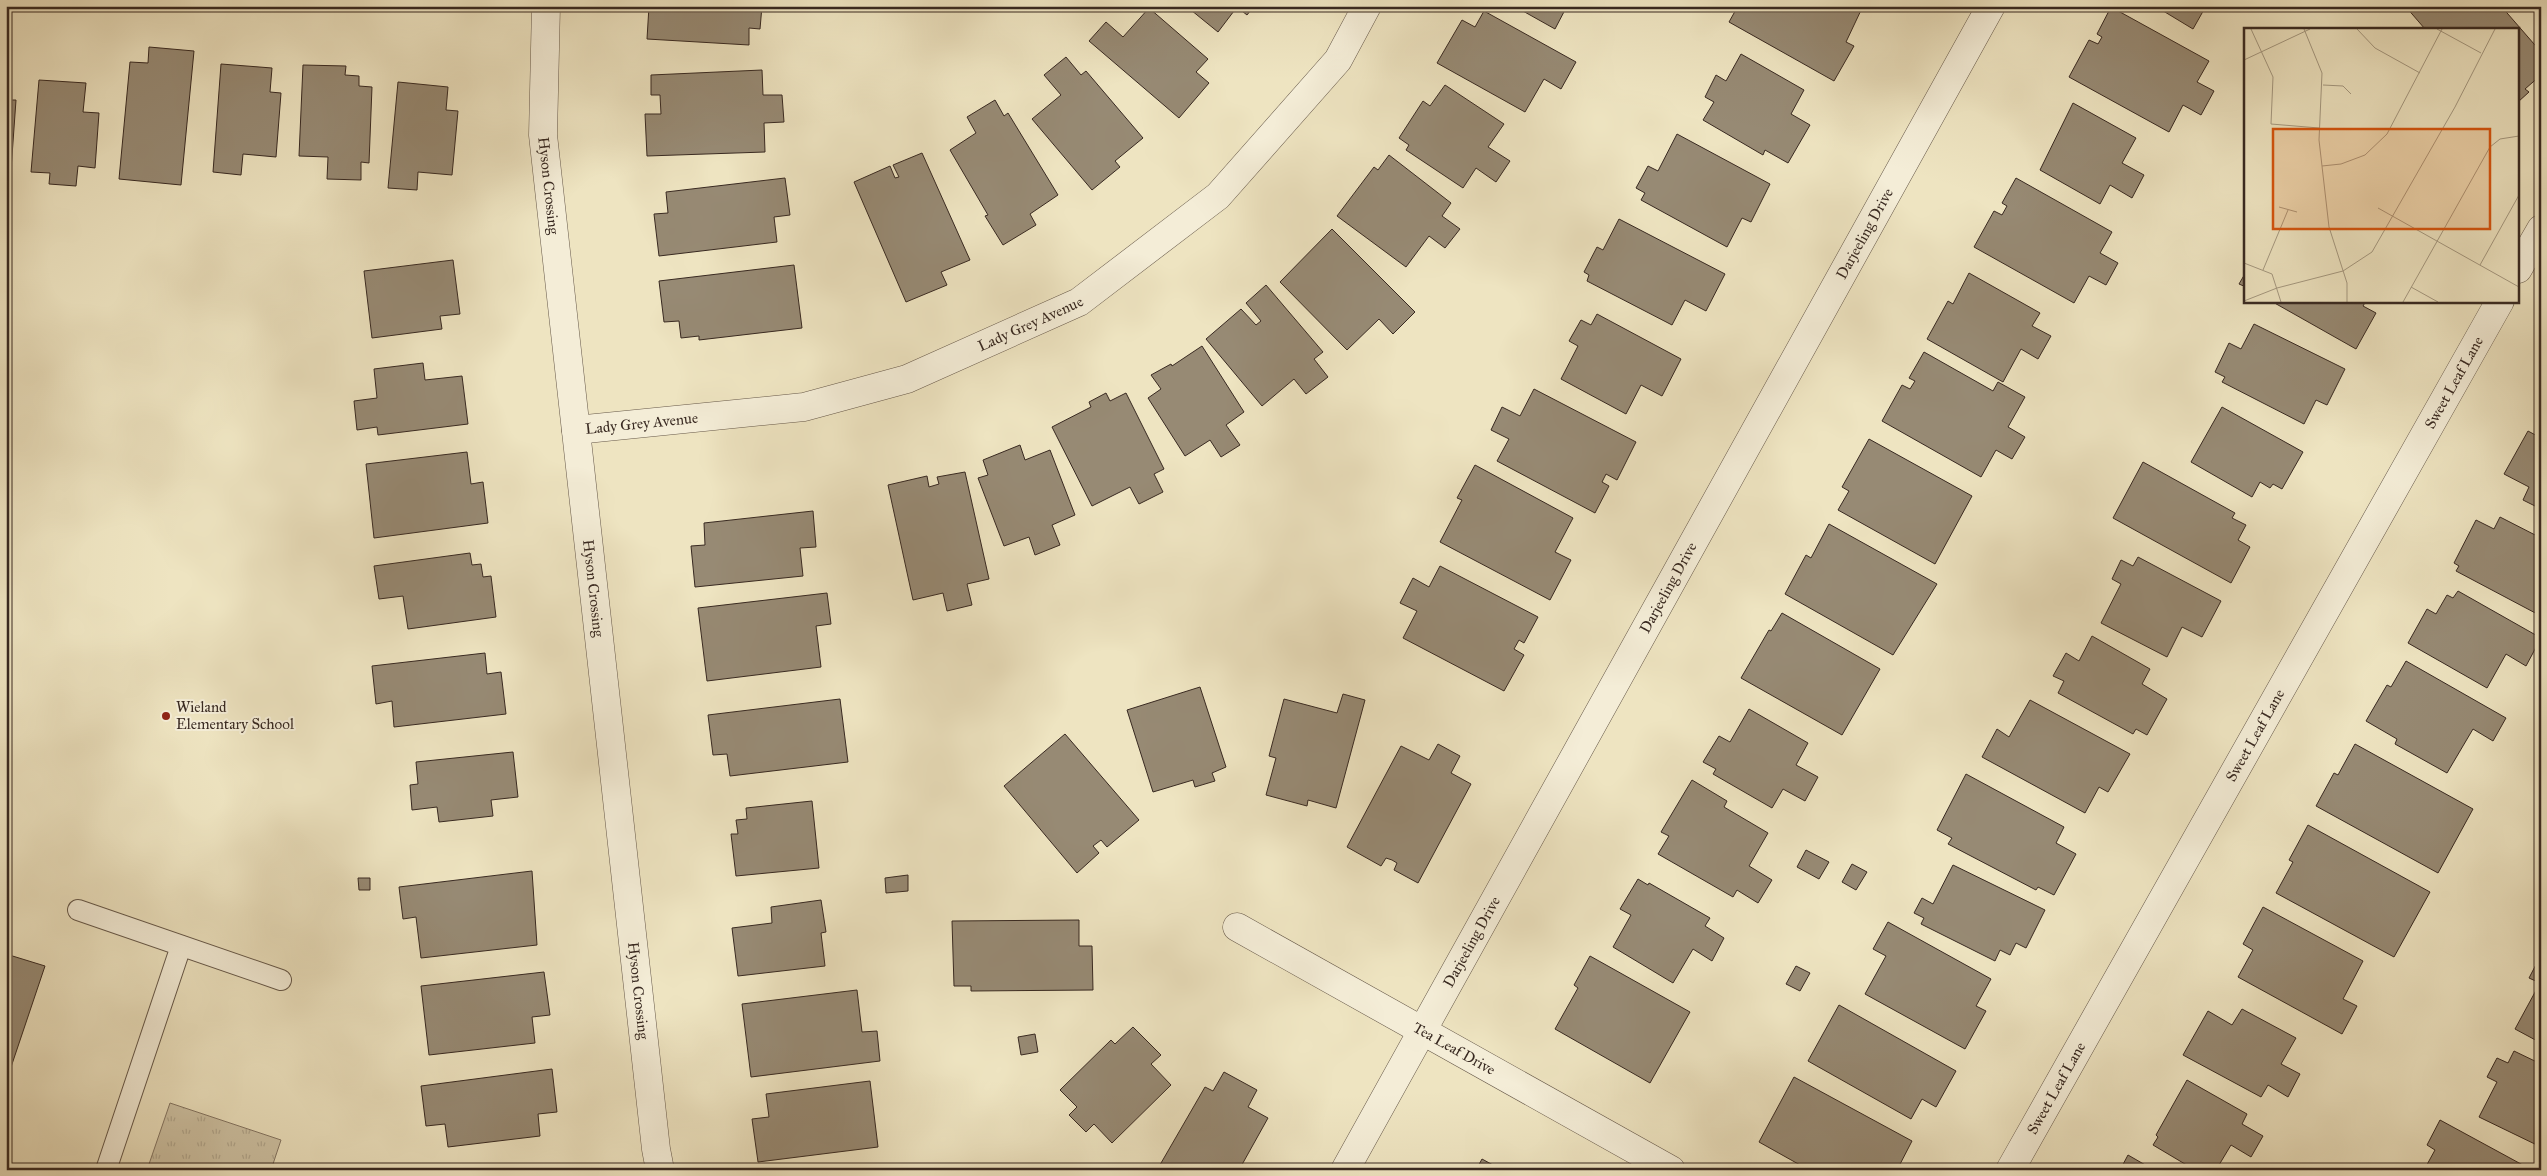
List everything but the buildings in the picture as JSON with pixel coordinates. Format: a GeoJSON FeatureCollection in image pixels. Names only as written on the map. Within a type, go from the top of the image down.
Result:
{"type":"FeatureCollection","features":[{"type":"Feature","properties":{"kind":"street","name":"Hyson Crossing"},"geometry":{"type":"LineString","coordinates":[[546,6],[543,135],[656,1149],[660,1170]]}},
{"type":"Feature","properties":{"kind":"street","name":"Lady Grey Avenue"},"geometry":{"type":"LineString","coordinates":[[576,430],[804,407],[907,379],[1079,302],[1218,196],[1338,60],[1367,6]]}},
{"type":"Feature","properties":{"kind":"street","name":"Darjeeling Drive"},"geometry":{"type":"LineString","coordinates":[[1346,1170],[1991,6]]}},
{"type":"Feature","properties":{"kind":"street"},"geometry":{"type":"LineString","coordinates":[[2520,266],[2541,229]]}},
{"type":"Feature","properties":{"kind":"street","name":"Sweet Leaf Lane"},"geometry":{"type":"LineString","coordinates":[[2010,1170],[2499,302]]}},
{"type":"Feature","properties":{"kind":"street","name":"Tea Leaf Drive"},"geometry":{"type":"LineString","coordinates":[[1237,927],[1671,1170]]}},
{"type":"Feature","properties":{"kind":"lane"},"geometry":{"type":"LineString","coordinates":[[78,910],[281,980]]}},
{"type":"Feature","properties":{"kind":"lane"},"geometry":{"type":"LineString","coordinates":[[106,1170],[181,946]]}},
{"type":"Feature","properties":{"kind":"green space"},"geometry":{"type":"Polygon","coordinates":[[[170,1103],[281,1140],[271,1170],[147,1170],[170,1103]]]}},
{"type":"Feature","properties":{"kind":"place","name":"Wieland Elementary School"},"geometry":{"type":"Point","coordinates":[166,716]}}]}
